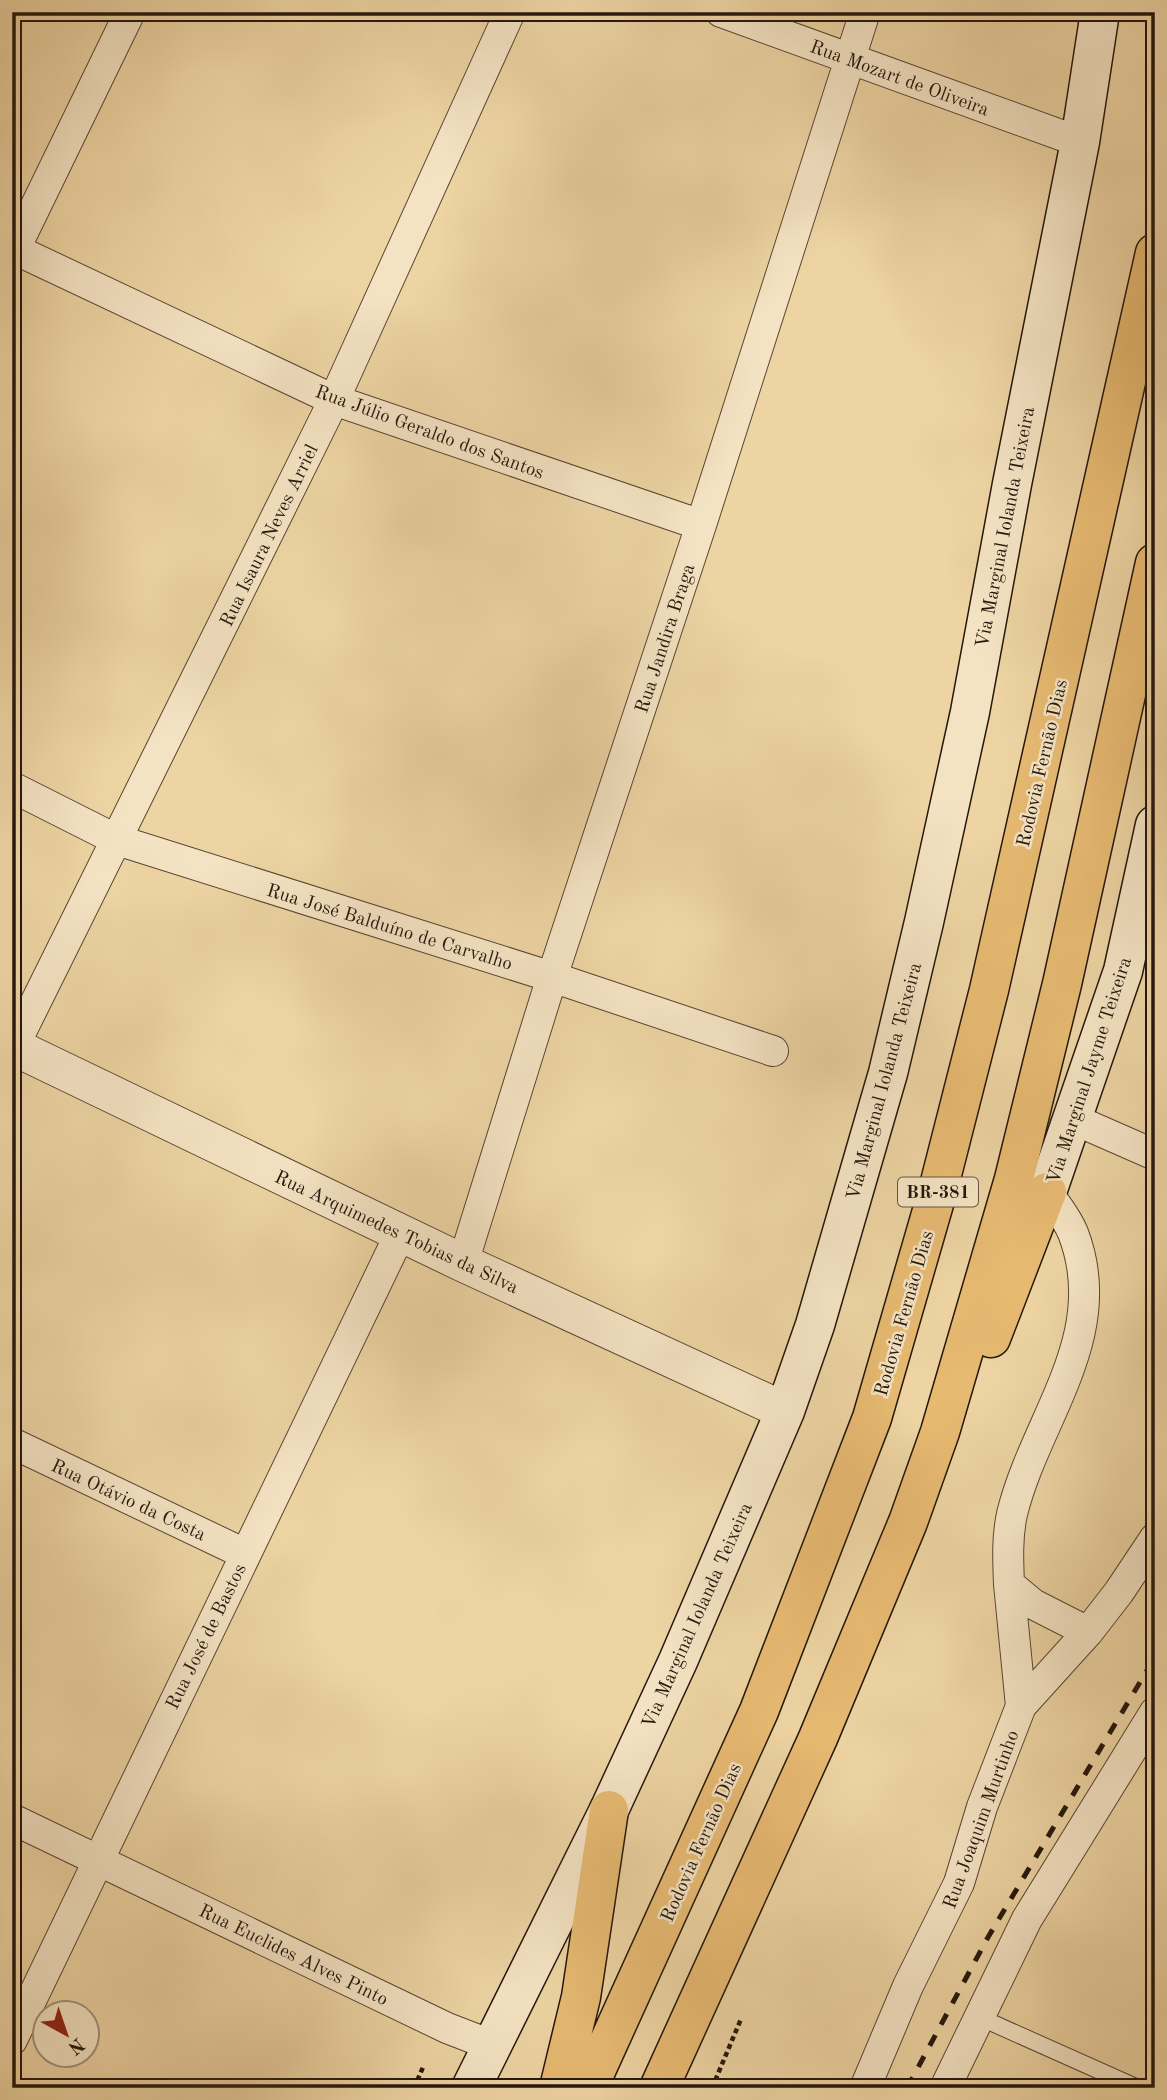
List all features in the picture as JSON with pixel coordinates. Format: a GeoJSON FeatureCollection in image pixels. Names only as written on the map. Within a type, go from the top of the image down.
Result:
{"type":"FeatureCollection","features":[{"type":"Feature","properties":{"kind":"highway","name":"Rodovia Fernão Dias"},"geometry":{"type":"LineString","coordinates":[[588,2088],[759,1711],[872,1418],[939,1190],[989,990],[1155,253]]}},
{"type":"Feature","properties":{"kind":"highway","name":"BR-381"},"geometry":{"type":"LineString","coordinates":[[659,2088],[818,1738],[908,1522],[940,1432],[1014,1179],[1062,984],[1155,563]]}},
{"type":"Feature","properties":{"kind":"highway"},"geometry":{"type":"LineString","coordinates":[[940,1432],[984,1356],[1047,1192]]}},
{"type":"Feature","properties":{"kind":"highway"},"geometry":{"type":"LineString","coordinates":[[559,2088],[582,1997],[609,1810]]}},
{"type":"Feature","properties":{"kind":"main road","name":"Via Marginal Iolanda Teixeira"},"geometry":{"type":"LineString","coordinates":[[471,2088],[609,1810],[678,1661],[785,1410],[814,1325],[888,1073],[970,712],[1014,470],[1080,142],[1100,12]]}},
{"type":"Feature","properties":{"kind":"main road","name":"Via Marginal Jayme Teixeira"},"geometry":{"type":"LineString","coordinates":[[1047,1192],[1123,971],[1155,825]]}},
{"type":"Feature","properties":{"kind":"street"},"geometry":{"type":"LineString","coordinates":[[13,251],[130,12]]}},
{"type":"Feature","properties":{"kind":"street","name":"Rua Isaura Neves Arriel"},"geometry":{"type":"LineString","coordinates":[[13,1048],[334,400],[510,12]]}},
{"type":"Feature","properties":{"kind":"street","name":"Rua Mozart de Oliveira"},"geometry":{"type":"LineString","coordinates":[[721,12],[1080,142]]}},
{"type":"Feature","properties":{"kind":"street","name":"Rua Jandira Braga"},"geometry":{"type":"LineString","coordinates":[[463,1264],[552,977],[701,525],[865,12]]}},
{"type":"Feature","properties":{"kind":"street","name":"Rua Júlio Geraldo dos Santos"},"geometry":{"type":"LineString","coordinates":[[13,251],[334,400],[701,525]]}},
{"type":"Feature","properties":{"kind":"street","name":"Rua José Balduíno de Carvalho"},"geometry":{"type":"LineString","coordinates":[[12,787],[117,840],[552,977],[773,1051]]}},
{"type":"Feature","properties":{"kind":"street","name":"Rua Arquimedes Tobias da Silva"},"geometry":{"type":"LineString","coordinates":[[13,1048],[463,1264],[785,1410]]}},
{"type":"Feature","properties":{"kind":"street"},"geometry":{"type":"LineString","coordinates":[[1073,1119],[1155,1155]]}},
{"type":"Feature","properties":{"kind":"street"},"geometry":{"type":"LineString","coordinates":[[1021,1706],[1007,1550],[1012,1514],[1063,1387],[1082,1327],[1086,1293],[1072,1231],[1047,1192]]}},
{"type":"Feature","properties":{"kind":"street","name":"Rua José de Bastos"},"geometry":{"type":"LineString","coordinates":[[12,2040],[400,1234]]}},
{"type":"Feature","properties":{"kind":"street","name":"Rua Otávio da Costa"},"geometry":{"type":"LineString","coordinates":[[12,1443],[245,1554]]}},
{"type":"Feature","properties":{"kind":"street","name":"Rua Joaquim Murtinho"},"geometry":{"type":"LineString","coordinates":[[864,2088],[908,1986],[959,1883],[982,1807],[1021,1706],[1088,1632],[1155,1538]]}},
{"type":"Feature","properties":{"kind":"street"},"geometry":{"type":"LineString","coordinates":[[1009,1584],[1033,1604],[1088,1632]]}},
{"type":"Feature","properties":{"kind":"street"},"geometry":{"type":"LineString","coordinates":[[945,2088],[1027,1919],[1155,1712]]}},
{"type":"Feature","properties":{"kind":"street","name":"Rua Euclides Alves Pinto"},"geometry":{"type":"LineString","coordinates":[[12,1819],[447,2028],[491,2045]]}},
{"type":"Feature","properties":{"kind":"lane"},"geometry":{"type":"LineString","coordinates":[[979,2017],[1138,2088]]}},
{"type":"Feature","properties":{"kind":"path"},"geometry":{"type":"LineString","coordinates":[[712,2088],[741,2019]]}},
{"type":"Feature","properties":{"kind":"path"},"geometry":{"type":"LineString","coordinates":[[414,2088],[424,2065]]}},
{"type":"Feature","properties":{"kind":"railway"},"geometry":{"type":"LineString","coordinates":[[907,2088],[987,1939],[1155,1657]]}}]}
